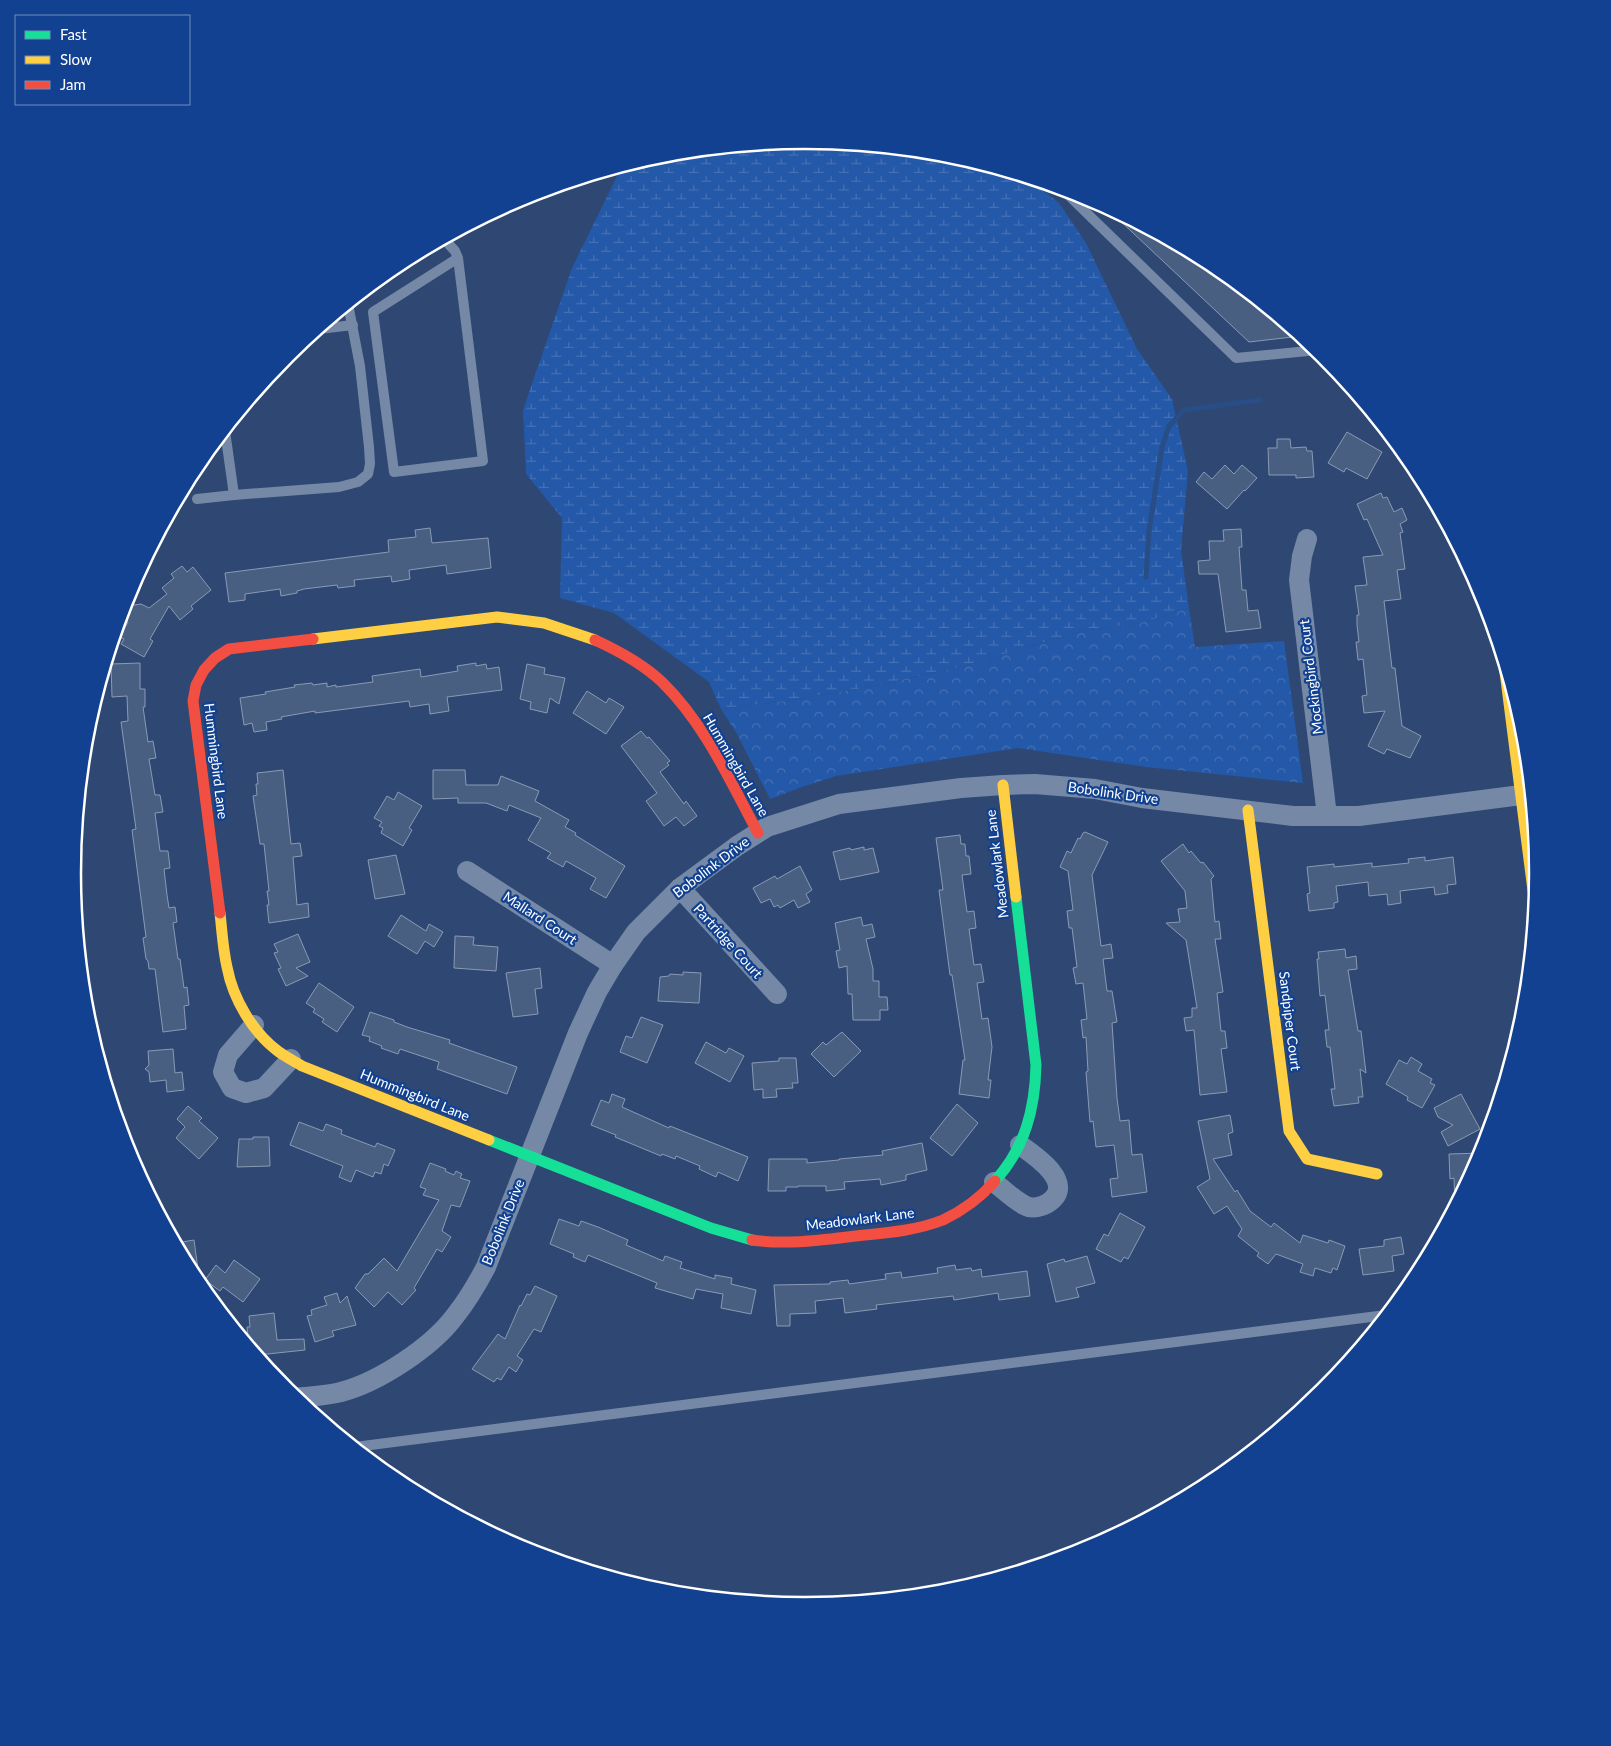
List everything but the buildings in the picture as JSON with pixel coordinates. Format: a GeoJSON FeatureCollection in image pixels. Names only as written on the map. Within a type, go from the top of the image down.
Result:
{"type":"FeatureCollection","features":[{"type":"Feature","properties":{"kind":"street","name":"Mockingbird Court"},"geometry":{"type":"LineString","coordinates":[[1307,539],[1302,556],[1299,580],[1328,816]]}},
{"type":"Feature","properties":{"kind":"street","name":"Hummingbird Lane"},"geometry":{"type":"LineString","coordinates":[[530,1156],[302,1066],[276,1050],[243,1009],[227,968],[193,702],[194,690],[205,668],[220,653],[229,649],[497,617],[544,623],[583,635],[613,648],[638,663],[661,681],[681,702],[714,751],[758,833]]}},
{"type":"Feature","properties":{"kind":"street"},"geometry":{"type":"LineString","coordinates":[[1509,703],[1530,863]]}},
{"type":"Feature","properties":{"kind":"street","name":"Bobolink Drive"},"geometry":{"type":"LineString","coordinates":[[305,1397],[341,1392],[368,1382],[396,1367],[435,1337],[454,1318],[470,1296],[486,1267],[578,1032],[596,992],[613,965],[636,932],[680,888],[737,846],[767,827],[840,804],[961,788],[1003,785],[1036,784],[1095,789],[1142,798],[1293,816],[1359,816],[1521,795]]}},
{"type":"Feature","properties":{"kind":"street","name":"Meadowlark Lane"},"geometry":{"type":"LineString","coordinates":[[530,1156],[711,1228],[754,1240],[780,1243],[912,1230],[940,1221],[959,1212],[989,1189],[1012,1162],[1026,1134],[1037,1086],[1003,785]]}},
{"type":"Feature","properties":{"kind":"street","name":"Sandpiper Court"},"geometry":{"type":"LineString","coordinates":[[1248,810],[1289,1131],[1306,1158],[1324,1164],[1377,1174]]}},
{"type":"Feature","properties":{"kind":"street","name":"Mallard Court"},"geometry":{"type":"LineString","coordinates":[[467,871],[613,965]]}},
{"type":"Feature","properties":{"kind":"street","name":"Partridge Court"},"geometry":{"type":"LineString","coordinates":[[680,888],[776,994]]}},
{"type":"Feature","properties":{"kind":"street"},"geometry":{"type":"LineString","coordinates":[[254,1025],[228,1055],[224,1072],[232,1088],[246,1093],[264,1088],[292,1060]]}},
{"type":"Feature","properties":{"kind":"street"},"geometry":{"type":"LineString","coordinates":[[994,1182],[1025,1206],[1033,1208],[1047,1204],[1056,1196],[1059,1186],[1054,1175],[1041,1161],[1020,1145]]}},
{"type":"Feature","properties":{"kind":"lane"},"geometry":{"type":"LineString","coordinates":[[1074,201],[1236,358],[1307,351]]}},
{"type":"Feature","properties":{"kind":"lane"},"geometry":{"type":"LineString","coordinates":[[448,243],[458,258],[484,461],[394,472],[374,312],[458,258]]}},
{"type":"Feature","properties":{"kind":"lane"},"geometry":{"type":"LineString","coordinates":[[197,499],[339,487],[358,482],[368,474],[370,447],[360,366],[349,311]]}},
{"type":"Feature","properties":{"kind":"lane"},"geometry":{"type":"LineString","coordinates":[[328,328],[352,325]]}},
{"type":"Feature","properties":{"kind":"lane"},"geometry":{"type":"LineString","coordinates":[[226,439],[234,495]]}},
{"type":"Feature","properties":{"kind":"lane"},"geometry":{"type":"LineString","coordinates":[[363,1446],[1378,1316]]}},
{"type":"Feature","properties":{"kind":"green space"},"geometry":{"type":"Polygon","coordinates":[[[758,150],[853,150],[947,163],[993,173],[1040,188],[1059,203],[1086,243],[1137,349],[1172,399],[1188,471],[1181,550],[1189,608],[1141,623],[1082,631],[960,667],[869,687],[786,701],[721,709],[709,682],[614,613],[560,598],[562,518],[526,474],[523,410],[572,268],[619,173],[664,163],[758,150]]]}},
{"type":"Feature","properties":{"kind":"green space"},"geometry":{"type":"Polygon","coordinates":[[[1189,608],[1195,647],[1284,641],[1303,783],[1146,767],[1018,748],[836,776],[770,799],[737,734],[721,709],[786,701],[869,687],[960,667],[1082,631],[1141,623],[1189,608]]]}},
{"type":"Feature","properties":{"kind":"waterway"},"geometry":{"type":"LineString","coordinates":[[1146,577],[1149,531],[1162,447],[1169,426],[1184,410],[1260,400]]}},
{"type":"Feature","properties":{"kind":"traffic: fast"},"geometry":{"type":"LineString","coordinates":[[995,1181],[1014,1155],[1021,1141],[1030,1112],[1035,1081],[1036,1065],[1016,897]]}},
{"type":"Feature","properties":{"kind":"traffic: fast"},"geometry":{"type":"LineString","coordinates":[[489,1140],[711,1228],[752,1240]]}},
{"type":"Feature","properties":{"kind":"traffic: slow"},"geometry":{"type":"LineString","coordinates":[[313,639],[497,617],[544,623],[595,640]]}},
{"type":"Feature","properties":{"kind":"traffic: slow"},"geometry":{"type":"LineString","coordinates":[[1509,702],[1530,864]]}},
{"type":"Feature","properties":{"kind":"traffic: slow"},"geometry":{"type":"LineString","coordinates":[[1003,785],[1016,897]]}},
{"type":"Feature","properties":{"kind":"traffic: slow"},"geometry":{"type":"LineString","coordinates":[[1248,810],[1289,1131],[1307,1159],[1377,1174]]}},
{"type":"Feature","properties":{"kind":"traffic: slow"},"geometry":{"type":"LineString","coordinates":[[220,913],[226,961],[234,991],[253,1025],[270,1044],[302,1066],[489,1140]]}},
{"type":"Feature","properties":{"kind":"traffic: jam"},"geometry":{"type":"LineString","coordinates":[[220,913],[193,701],[196,685],[204,670],[215,658],[229,649],[313,639]]}},
{"type":"Feature","properties":{"kind":"traffic: jam"},"geometry":{"type":"LineString","coordinates":[[595,640],[622,653],[647,669],[677,698],[716,754],[758,833]]}},
{"type":"Feature","properties":{"kind":"traffic: jam"},"geometry":{"type":"LineString","coordinates":[[752,1240],[804,1241],[889,1233],[922,1227],[943,1220],[957,1212],[971,1203],[995,1181]]}}]}
